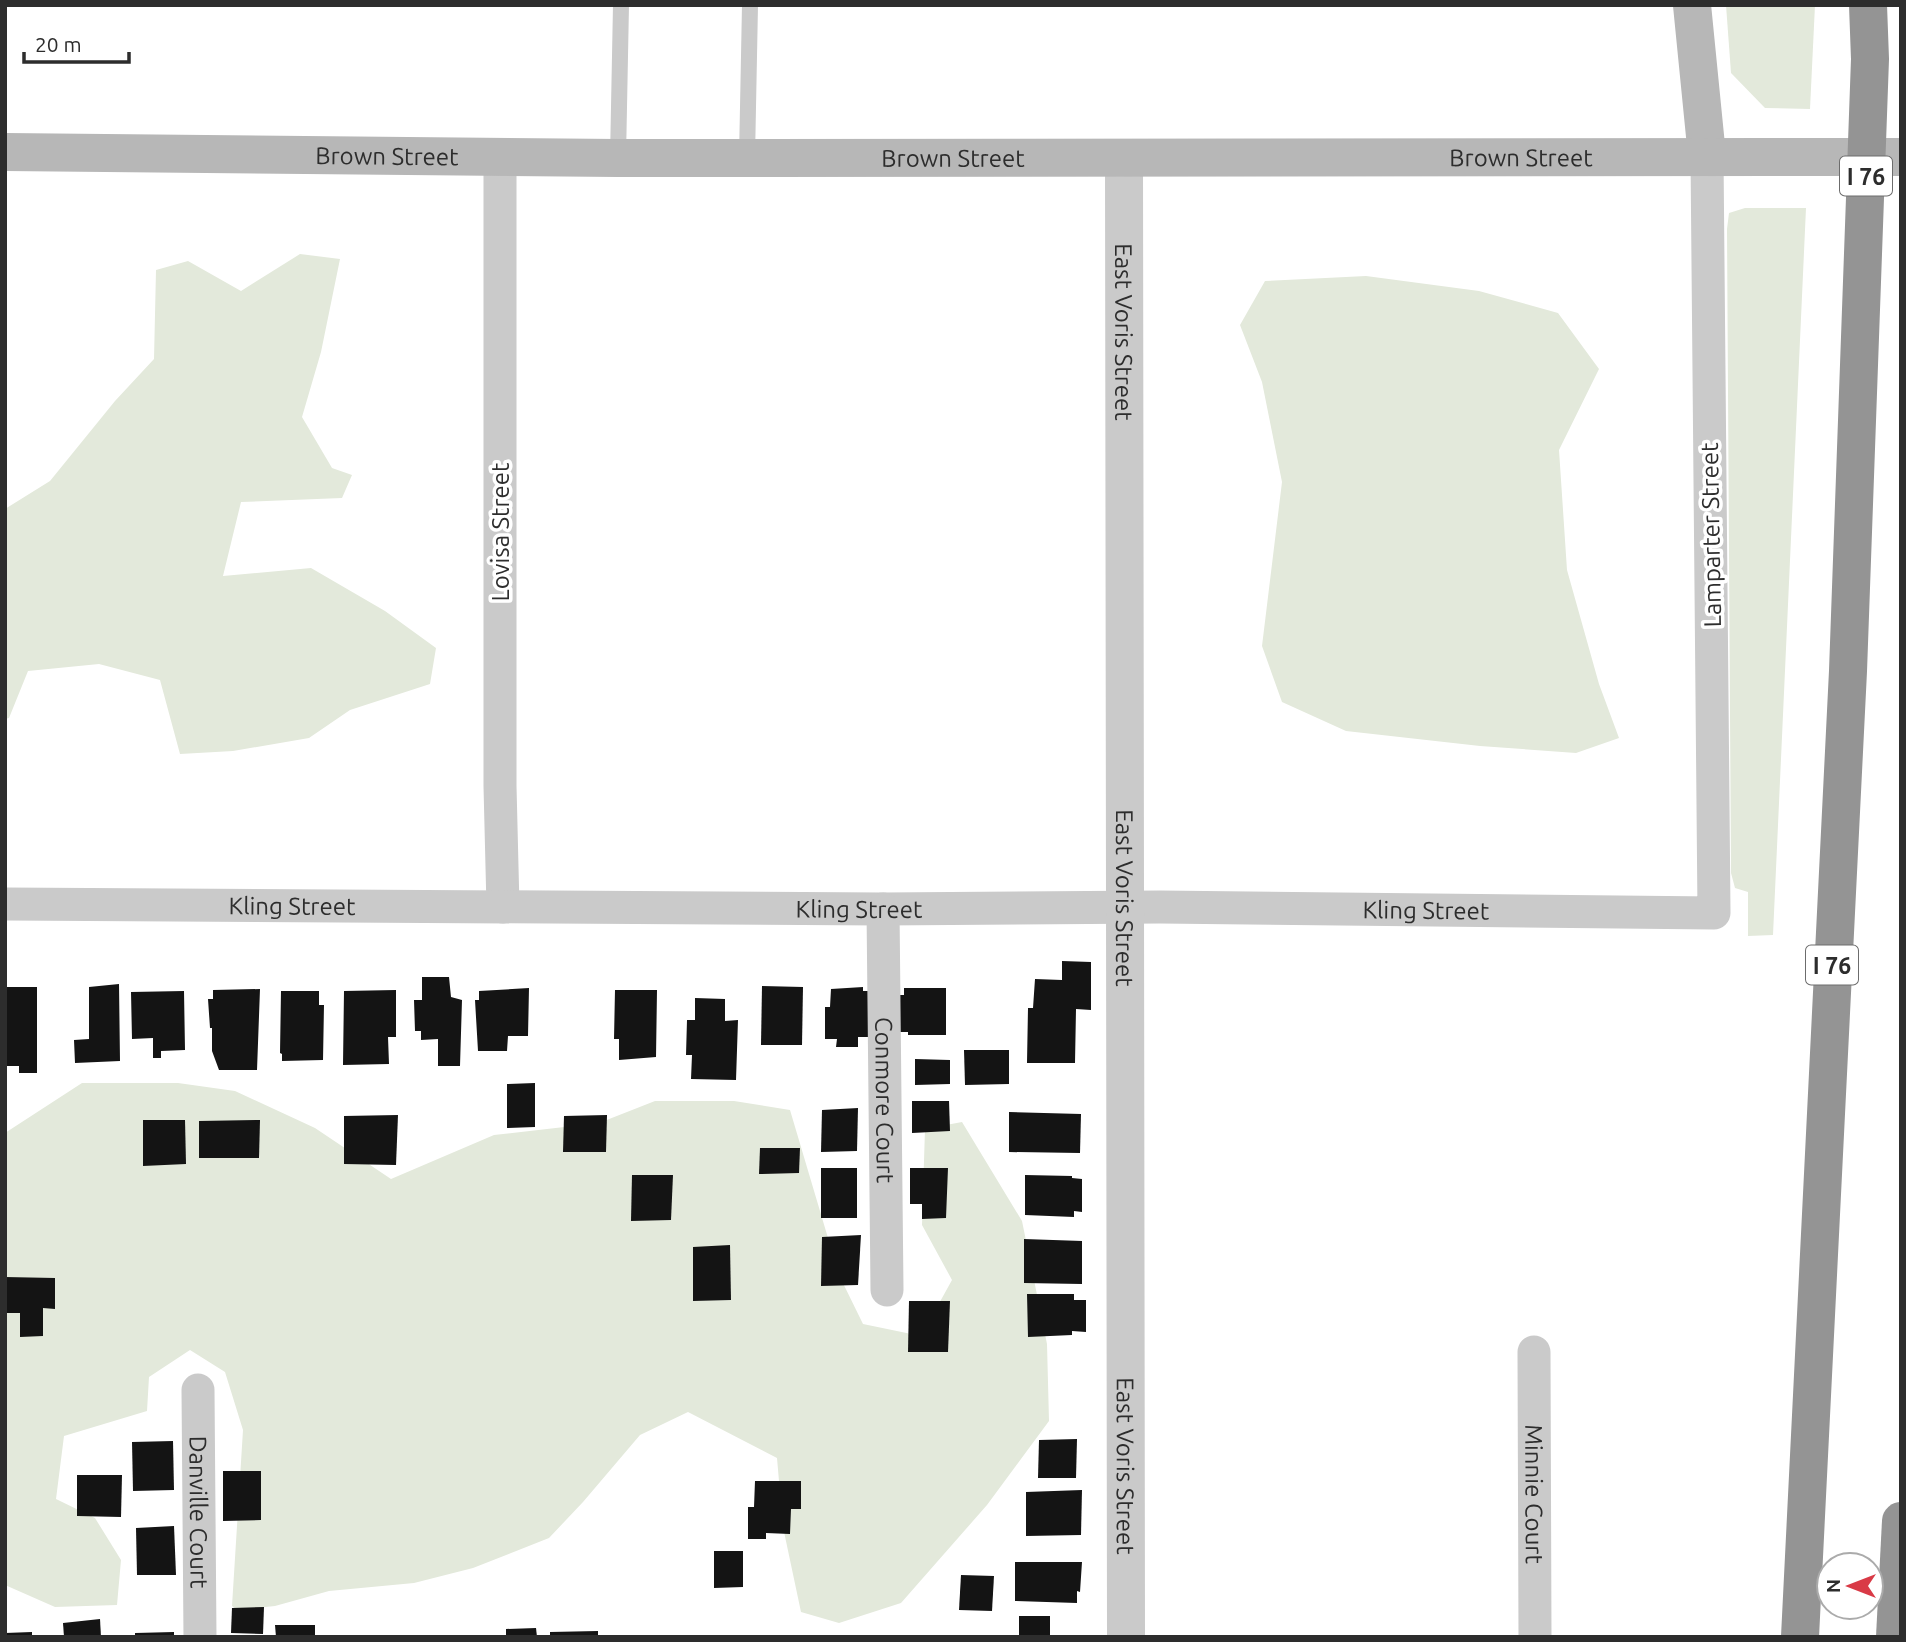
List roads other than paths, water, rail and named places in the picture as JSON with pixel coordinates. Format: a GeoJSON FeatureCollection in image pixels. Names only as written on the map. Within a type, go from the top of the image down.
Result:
{"type":"FeatureCollection","features":[{"type":"Feature","properties":{"kind":"highway"},"geometry":{"type":"LineString","coordinates":[[1868,5],[1870,59]]}},
{"type":"Feature","properties":{"kind":"highway","name":"I 76"},"geometry":{"type":"LineString","coordinates":[[1800,1637],[1848,671],[1870,59],[1877,5]]}},
{"type":"Feature","properties":{"kind":"highway"},"geometry":{"type":"LineString","coordinates":[[1895,1637],[1901,1521]]}},
{"type":"Feature","properties":{"kind":"main road"},"geometry":{"type":"LineString","coordinates":[[1692,5],[1707,156]]}},
{"type":"Feature","properties":{"kind":"main road","name":"Brown Street"},"geometry":{"type":"LineString","coordinates":[[5,152],[500,158],[1124,160],[1901,157]]}},
{"type":"Feature","properties":{"kind":"street","name":"Lamparter Street"},"geometry":{"type":"LineString","coordinates":[[1707,156],[1714,913]]}},
{"type":"Feature","properties":{"kind":"street","name":"Lovisa Street"},"geometry":{"type":"LineString","coordinates":[[500,158],[500,744],[503,907]]}},
{"type":"Feature","properties":{"kind":"street","name":"East Voris Street"},"geometry":{"type":"LineString","coordinates":[[1124,160],[1126,1637]]}},
{"type":"Feature","properties":{"kind":"street","name":"Kling Street"},"geometry":{"type":"LineString","coordinates":[[5,904],[1714,913]]}},
{"type":"Feature","properties":{"kind":"street","name":"Conmore Court"},"geometry":{"type":"LineString","coordinates":[[883,909],[887,1290]]}},
{"type":"Feature","properties":{"kind":"street","name":"Minnie Court"},"geometry":{"type":"LineString","coordinates":[[1534,1352],[1535,1637]]}},
{"type":"Feature","properties":{"kind":"street","name":"Danville Court"},"geometry":{"type":"LineString","coordinates":[[198,1390],[200,1637]]}},
{"type":"Feature","properties":{"kind":"lane"},"geometry":{"type":"LineString","coordinates":[[618,158],[621,5]]}},
{"type":"Feature","properties":{"kind":"lane"},"geometry":{"type":"LineString","coordinates":[[747,158],[750,5]]}}]}
